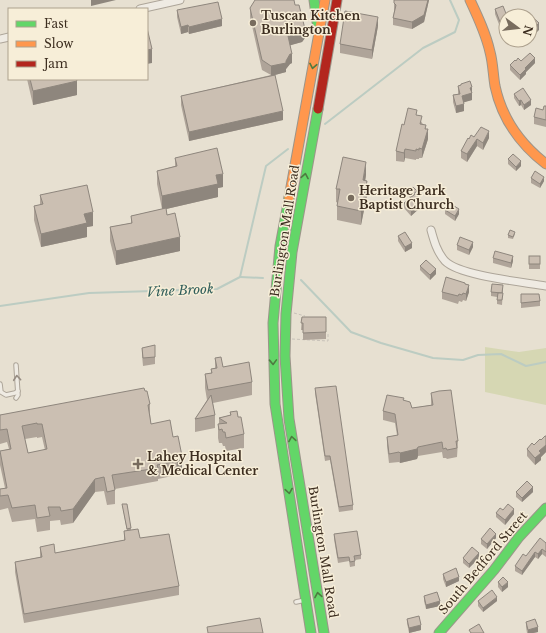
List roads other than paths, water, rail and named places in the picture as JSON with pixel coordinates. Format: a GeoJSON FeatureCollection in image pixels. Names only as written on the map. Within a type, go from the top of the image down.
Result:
{"type":"FeatureCollection","features":[{"type":"Feature","properties":{"kind":"main road"},"geometry":{"type":"LineString","coordinates":[[314,0],[316,7],[318,40]]}},
{"type":"Feature","properties":{"kind":"main road","name":"Burlington Mall Road"},"geometry":{"type":"LineString","coordinates":[[311,633],[275,404],[273,323],[280,246],[325,0]]}},
{"type":"Feature","properties":{"kind":"main road","name":"Burlington Mall Road"},"geometry":{"type":"LineString","coordinates":[[324,633],[289,419],[285,371],[284,328],[287,283],[292,252],[337,0]]}},
{"type":"Feature","properties":{"kind":"main road"},"geometry":{"type":"LineString","coordinates":[[470,0],[485,36],[492,61],[497,93],[509,126],[522,143],[546,164]]}},
{"type":"Feature","properties":{"kind":"main road","name":"South Bedford Street"},"geometry":{"type":"LineString","coordinates":[[439,633],[494,570],[519,537],[546,508]]}},
{"type":"Feature","properties":{"kind":"street"},"geometry":{"type":"LineString","coordinates":[[144,8],[180,0]]}},
{"type":"Feature","properties":{"kind":"street"},"geometry":{"type":"LineString","coordinates":[[431,230],[438,250],[444,260],[456,268],[471,273],[546,286]]}},
{"type":"Feature","properties":{"kind":"lane"},"geometry":{"type":"LineString","coordinates":[[16,365],[18,390],[18,395],[16,398]]}},
{"type":"Feature","properties":{"kind":"lane"},"geometry":{"type":"LineString","coordinates":[[0,384],[1,392],[6,395],[15,393],[18,390]]}},
{"type":"Feature","properties":{"kind":"lane"},"geometry":{"type":"LineString","coordinates":[[296,602],[306,600]]}},
{"type":"Feature","properties":{"kind":"waterway","name":"Vine Brook"},"geometry":{"type":"LineString","coordinates":[[325,124],[423,48],[455,32],[459,20],[450,0]]}},
{"type":"Feature","properties":{"kind":"waterway","name":"Vine Brook"},"geometry":{"type":"LineString","coordinates":[[0,306],[89,293],[217,289],[240,277],[266,166],[288,149]]}},
{"type":"Feature","properties":{"kind":"waterway"},"geometry":{"type":"LineString","coordinates":[[240,277],[263,278]]}},
{"type":"Feature","properties":{"kind":"waterway"},"geometry":{"type":"LineString","coordinates":[[301,280],[351,332],[381,343],[433,358],[463,360],[478,355],[501,354],[526,366],[546,362]]}},
{"type":"Feature","properties":{"kind":"place","name":"Tuscan Kitchen Burlington"},"geometry":{"type":"Point","coordinates":[253,23]}},
{"type":"Feature","properties":{"kind":"place","name":"Heritage Park Baptist Church"},"geometry":{"type":"Point","coordinates":[351,198]}},
{"type":"Feature","properties":{"kind":"place","name":"Lahey Hospital & Medical Center"},"geometry":{"type":"Point","coordinates":[138,464]}}]}
